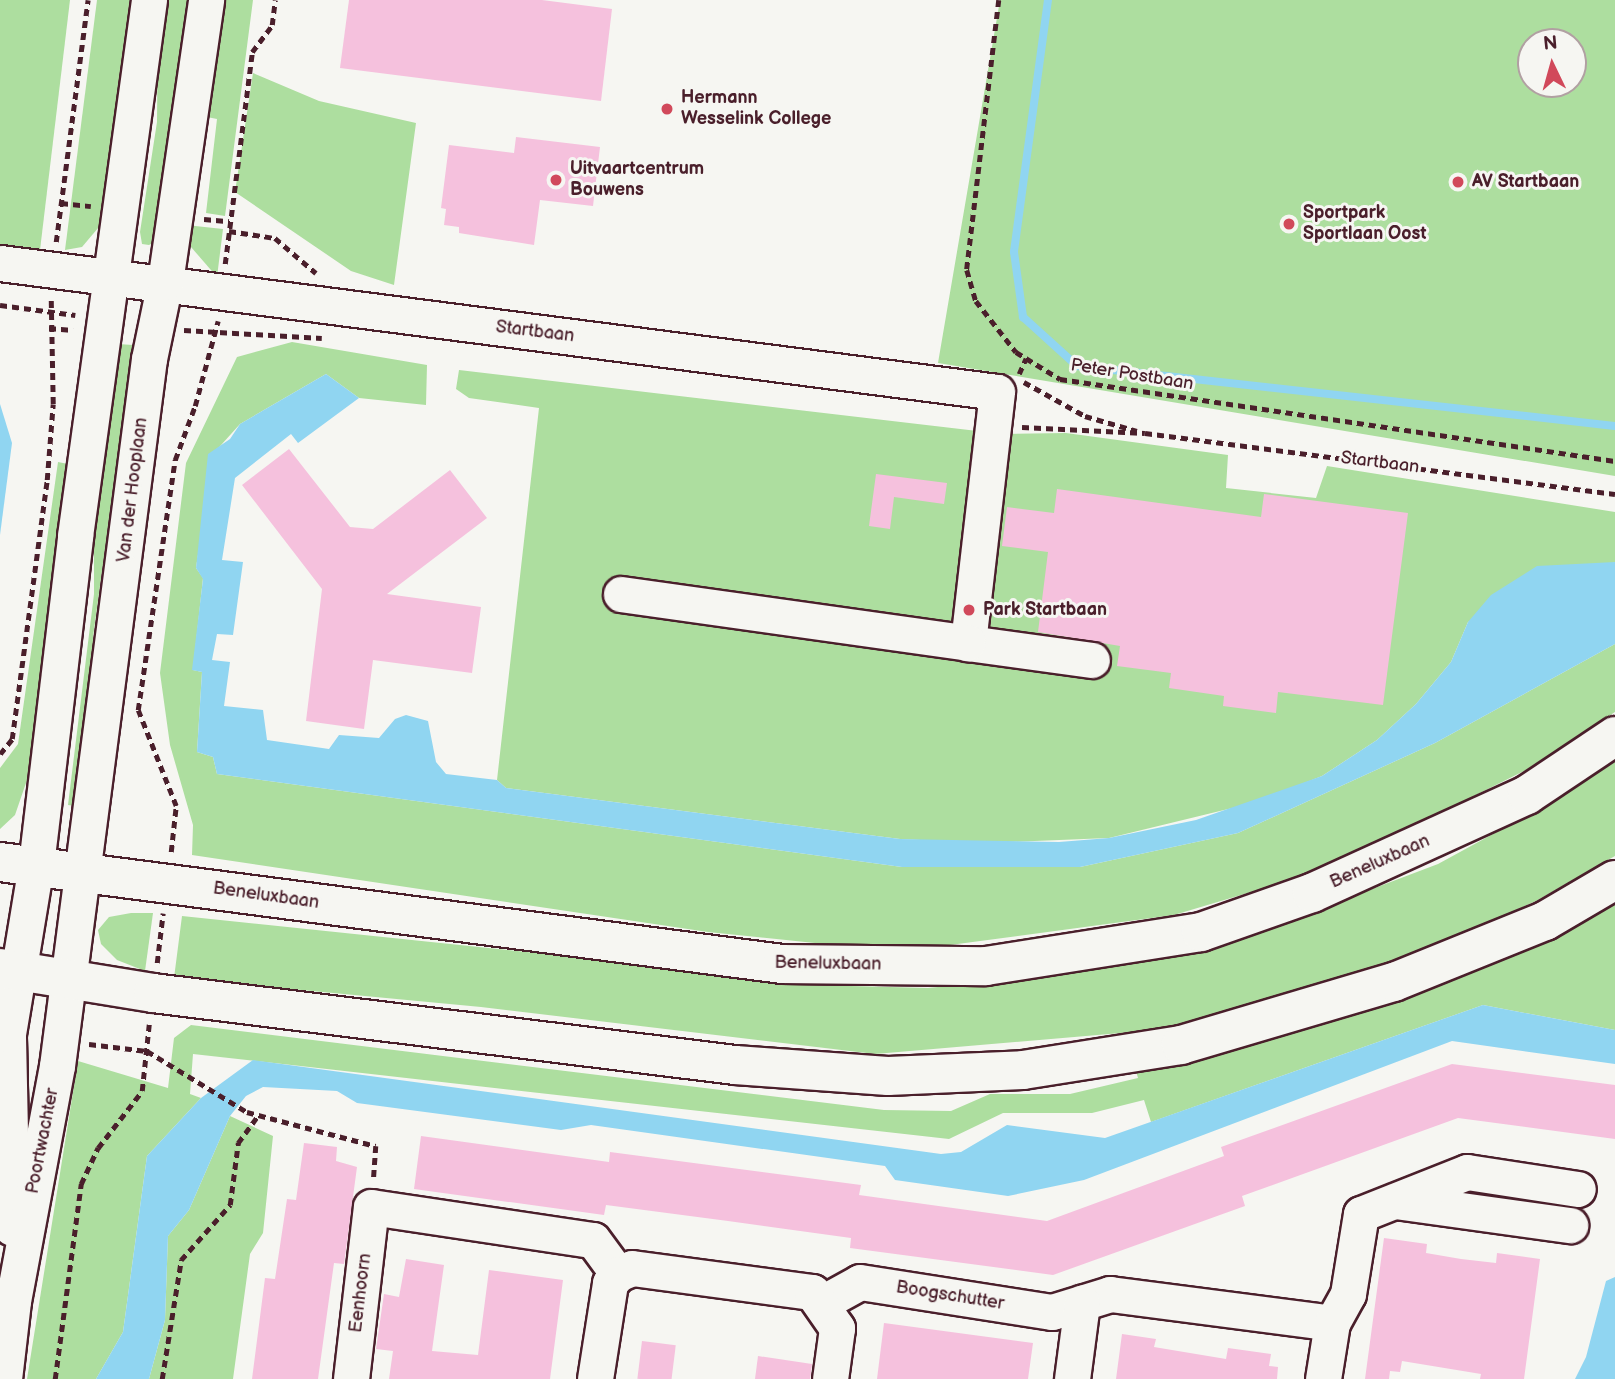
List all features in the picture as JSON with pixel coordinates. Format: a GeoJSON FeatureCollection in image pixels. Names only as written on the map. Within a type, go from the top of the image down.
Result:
{"type":"FeatureCollection","features":[{"type":"Feature","properties":{"kind":"main road","name":"Beneluxbaan"},"geometry":{"type":"LineString","coordinates":[[18,864],[782,964],[986,965],[1201,932],[1312,893],[1527,795],[1615,736]]}},
{"type":"Feature","properties":{"kind":"main road"},"geometry":{"type":"LineString","coordinates":[[8,970],[153,993],[735,1065],[888,1076],[1023,1070],[1181,1045],[1394,982],[1545,921],[1615,880]]}},
{"type":"Feature","properties":{"kind":"street"},"geometry":{"type":"LineString","coordinates":[[8,970],[18,864],[75,536],[149,0]]}},
{"type":"Feature","properties":{"kind":"street","name":"Van der Hooplaan"},"geometry":{"type":"LineString","coordinates":[[66,981],[84,872],[148,373],[165,282],[206,0]]}},
{"type":"Feature","properties":{"kind":"street","name":"Startbaan"},"geometry":{"type":"LineString","coordinates":[[0,263],[113,275],[221,293],[997,392],[968,643]]}},
{"type":"Feature","properties":{"kind":"street"},"geometry":{"type":"LineString","coordinates":[[621,594],[1092,660]]}},
{"type":"Feature","properties":{"kind":"street","name":"Poortwachter"},"geometry":{"type":"LineString","coordinates":[[8,970],[13,1301]]}},
{"type":"Feature","properties":{"kind":"street","name":"Poortwachter"},"geometry":{"type":"LineString","coordinates":[[4,1379],[13,1301],[59,1040],[66,981]]}},
{"type":"Feature","properties":{"kind":"street"},"geometry":{"type":"LineString","coordinates":[[1324,1379],[1332,1323],[1348,1293],[1361,1214],[1389,1200],[1467,1172],[1578,1189]]}},
{"type":"Feature","properties":{"kind":"street"},"geometry":{"type":"LineString","coordinates":[[1389,1200],[1570,1225]]}},
{"type":"Feature","properties":{"kind":"street"},"geometry":{"type":"LineString","coordinates":[[371,1207],[593,1240],[618,1274]]}},
{"type":"Feature","properties":{"kind":"street","name":"Eenhoorn"},"geometry":{"type":"LineString","coordinates":[[351,1379],[371,1207]]}},
{"type":"Feature","properties":{"kind":"street"},"geometry":{"type":"LineString","coordinates":[[594,1379],[610,1283],[618,1274],[632,1268],[812,1292],[837,1328],[830,1379]]}},
{"type":"Feature","properties":{"kind":"street","name":"Boogschutter"},"geometry":{"type":"LineString","coordinates":[[822,1303],[860,1282],[1052,1312],[1110,1293],[1332,1323]]}},
{"type":"Feature","properties":{"kind":"street"},"geometry":{"type":"LineString","coordinates":[[1072,1379],[1082,1303]]}},
{"type":"Feature","properties":{"kind":"path"},"geometry":{"type":"LineString","coordinates":[[0,754],[12,739],[47,480],[53,404],[49,328],[88,0]]}},
{"type":"Feature","properties":{"kind":"path"},"geometry":{"type":"LineString","coordinates":[[55,1379],[81,1185],[99,1148],[142,1091],[176,806],[138,710],[174,460],[217,333],[252,52],[272,25],[275,0]]}},
{"type":"Feature","properties":{"kind":"path","name":"Peter Postbaan"},"geometry":{"type":"LineString","coordinates":[[999,0],[967,270],[976,301],[988,320],[1026,358],[1060,379],[1615,461]]}},
{"type":"Feature","properties":{"kind":"path"},"geometry":{"type":"LineString","coordinates":[[49,328],[87,331]]}},
{"type":"Feature","properties":{"kind":"path"},"geometry":{"type":"LineString","coordinates":[[217,333],[326,338]]}},
{"type":"Feature","properties":{"kind":"path","name":"Startbaan"},"geometry":{"type":"LineString","coordinates":[[1026,358],[1017,378],[1085,416],[1145,433],[1615,494]]}},
{"type":"Feature","properties":{"kind":"path"},"geometry":{"type":"LineString","coordinates":[[59,1040],[147,1051],[247,1112],[376,1146],[371,1207]]}},
{"type":"Feature","properties":{"kind":"path"},"geometry":{"type":"LineString","coordinates":[[162,1379],[181,1260],[230,1205],[238,1143],[258,1115]]}},
{"type":"Feature","properties":{"kind":"green space"},"geometry":{"type":"Polygon","coordinates":[[[0,0],[70,0],[40,250],[0,245],[0,0]]]}},
{"type":"Feature","properties":{"kind":"green space"},"geometry":{"type":"Polygon","coordinates":[[[97,0],[132,0],[104,221],[82,247],[65,250],[97,0]]]}},
{"type":"Feature","properties":{"kind":"green space"},"geometry":{"type":"Polygon","coordinates":[[[158,0],[189,0],[157,241],[149,245],[142,244],[140,232],[157,122],[158,0]]]}},
{"type":"Feature","properties":{"kind":"green space"},"geometry":{"type":"Polygon","coordinates":[[[216,0],[253,0],[225,216],[206,213],[217,119],[207,117],[209,106],[201,105],[216,0]]]}},
{"type":"Feature","properties":{"kind":"green space","name":"Sportpark Sportlaan Oost"},"geometry":{"type":"Polygon","coordinates":[[[1000,0],[1615,0],[1615,476],[938,363],[1000,0]]]}},
{"type":"Feature","properties":{"kind":"green space"},"geometry":{"type":"Polygon","coordinates":[[[253,73],[319,101],[416,123],[394,285],[351,271],[235,192],[253,73]]]}},
{"type":"Feature","properties":{"kind":"green space"},"geometry":{"type":"Polygon","coordinates":[[[186,225],[223,229],[217,277],[191,247],[186,225]]]}},
{"type":"Feature","properties":{"kind":"green space"},"geometry":{"type":"Polygon","coordinates":[[[292,342],[427,365],[426,405],[359,398],[326,374],[240,424],[213,454],[196,568],[203,578],[193,670],[202,672],[197,752],[213,757],[217,774],[902,867],[1080,867],[1238,833],[1435,743],[1615,644],[1615,712],[1526,770],[1325,870],[1174,915],[950,945],[834,945],[708,932],[192,855],[193,825],[170,745],[160,673],[186,463],[237,357],[292,342]]]}},
{"type":"Feature","properties":{"kind":"green space"},"geometry":{"type":"Polygon","coordinates":[[[118,344],[133,345],[93,637],[92,713],[83,807],[68,805],[94,594],[94,506],[118,344]]]}},
{"type":"Feature","properties":{"kind":"green space","name":"Park Startbaan"},"geometry":{"type":"Polygon","coordinates":[[[459,370],[1003,434],[1066,433],[1228,455],[1226,488],[1316,498],[1327,466],[1615,512],[1615,562],[1468,622],[1451,662],[1416,704],[1377,740],[1322,776],[1257,802],[1109,838],[983,843],[900,839],[506,788],[497,780],[539,408],[469,398],[456,389],[459,370]]]}},
{"type":"Feature","properties":{"kind":"green space"},"geometry":{"type":"Polygon","coordinates":[[[58,462],[68,464],[27,780],[15,815],[0,829],[0,768],[18,744],[58,462]]]}},
{"type":"Feature","properties":{"kind":"green space"},"geometry":{"type":"Polygon","coordinates":[[[1615,761],[1615,856],[1536,901],[1393,965],[1212,1020],[1144,1031],[875,1054],[481,1007],[174,978],[182,916],[851,986],[928,988],[1038,977],[1209,943],[1330,905],[1438,864],[1550,803],[1615,761]]]}},
{"type":"Feature","properties":{"kind":"green space"},"geometry":{"type":"Polygon","coordinates":[[[1615,895],[1615,1030],[1483,1005],[1151,1122],[1144,1100],[1092,1113],[1003,1113],[949,1139],[193,1054],[190,1094],[201,1098],[147,1156],[123,1332],[96,1379],[27,1379],[78,1061],[168,1088],[174,1038],[191,1025],[884,1110],[951,1111],[990,1094],[1070,1094],[1138,1078],[1134,1064],[1615,895]]]}},
{"type":"Feature","properties":{"kind":"green space"},"geometry":{"type":"Polygon","coordinates":[[[153,913],[145,971],[117,960],[101,944],[98,930],[109,917],[153,913]]]}},
{"type":"Feature","properties":{"kind":"green space"},"geometry":{"type":"Polygon","coordinates":[[[230,1116],[273,1136],[263,1233],[250,1254],[233,1379],[149,1379],[165,1320],[168,1236],[189,1210],[230,1116]]]}},
{"type":"Feature","properties":{"kind":"water"},"geometry":{"type":"Polygon","coordinates":[[[326,374],[359,398],[298,443],[291,434],[235,478],[222,560],[243,562],[233,635],[217,634],[212,660],[230,662],[224,706],[263,710],[267,740],[329,749],[339,735],[379,738],[395,719],[406,715],[428,721],[436,762],[446,774],[497,780],[506,788],[900,839],[1059,842],[1109,838],[1196,820],[1322,776],[1377,740],[1416,704],[1451,662],[1468,622],[1491,595],[1537,566],[1615,562],[1615,644],[1435,743],[1238,833],[1080,867],[902,867],[217,774],[213,757],[197,752],[202,672],[192,670],[203,579],[196,568],[208,454],[230,439],[240,424],[326,374]]]}},
{"type":"Feature","properties":{"kind":"water"},"geometry":{"type":"Polygon","coordinates":[[[0,404],[12,443],[0,535],[0,404]]]}},
{"type":"Feature","properties":{"kind":"water"},"geometry":{"type":"Polygon","coordinates":[[[1483,1005],[1615,1030],[1615,1064],[1452,1041],[1084,1180],[1008,1196],[895,1180],[885,1166],[591,1125],[561,1130],[357,1103],[337,1091],[263,1087],[246,1096],[230,1116],[189,1210],[168,1236],[165,1320],[149,1379],[96,1379],[123,1332],[147,1156],[201,1098],[253,1060],[941,1154],[961,1152],[1007,1125],[1105,1138],[1483,1005]]]}},
{"type":"Feature","properties":{"kind":"water"},"geometry":{"type":"Polygon","coordinates":[[[1615,1277],[1615,1379],[1575,1379],[1586,1357],[1606,1281],[1615,1277]]]}},
{"type":"Feature","properties":{"kind":"building"},"geometry":{"type":"Polygon","coordinates":[[[349,0],[542,0],[612,9],[601,101],[340,68],[349,0]]]}},
{"type":"Feature","properties":{"kind":"building"},"geometry":{"type":"Polygon","coordinates":[[[516,137],[600,147],[593,206],[540,200],[534,245],[459,233],[459,227],[444,225],[446,209],[441,208],[449,145],[514,153],[516,137]]]}},
{"type":"Feature","properties":{"kind":"building"},"geometry":{"type":"Polygon","coordinates":[[[289,449],[350,527],[373,529],[450,470],[487,518],[387,594],[481,607],[472,673],[373,660],[364,729],[306,721],[322,589],[242,485],[289,449]]]}},
{"type":"Feature","properties":{"kind":"building"},"geometry":{"type":"Polygon","coordinates":[[[876,474],[947,483],[944,504],[894,497],[890,529],[869,526],[876,474]]]}},
{"type":"Feature","properties":{"kind":"building"},"geometry":{"type":"Polygon","coordinates":[[[1057,489],[1261,517],[1264,494],[1408,513],[1383,705],[1278,692],[1276,713],[1223,706],[1224,696],[1169,688],[1171,673],[1117,666],[1120,646],[1038,632],[1048,552],[1002,546],[1007,507],[1054,513],[1057,489]]]}},
{"type":"Feature","properties":{"kind":"building"},"geometry":{"type":"Polygon","coordinates":[[[1452,1064],[1615,1085],[1615,1139],[1458,1118],[1242,1196],[1245,1206],[1053,1275],[850,1248],[851,1238],[728,1221],[606,1205],[604,1215],[414,1189],[421,1136],[609,1162],[610,1152],[861,1185],[859,1195],[1047,1221],[1224,1156],[1221,1147],[1452,1064]]]}},
{"type":"Feature","properties":{"kind":"building"},"geometry":{"type":"Polygon","coordinates":[[[304,1143],[337,1147],[336,1161],[357,1167],[344,1264],[334,1263],[318,1379],[252,1379],[265,1278],[275,1279],[287,1199],[296,1200],[304,1143]]]}},
{"type":"Feature","properties":{"kind":"building"},"geometry":{"type":"Polygon","coordinates":[[[1384,1238],[1427,1244],[1426,1253],[1461,1259],[1496,1263],[1497,1253],[1540,1259],[1524,1379],[1480,1379],[1481,1374],[1402,1361],[1400,1372],[1390,1371],[1389,1379],[1365,1379],[1384,1238]]]}},
{"type":"Feature","properties":{"kind":"building"},"geometry":{"type":"Polygon","coordinates":[[[406,1259],[444,1265],[432,1351],[478,1355],[489,1270],[563,1280],[550,1379],[389,1379],[393,1351],[376,1349],[384,1294],[399,1297],[406,1259]]]}},
{"type":"Feature","properties":{"kind":"building"},"geometry":{"type":"Polygon","coordinates":[[[884,1323],[1033,1343],[1028,1379],[877,1379],[884,1323]]]}},
{"type":"Feature","properties":{"kind":"building"},"geometry":{"type":"Polygon","coordinates":[[[1122,1334],[1156,1339],[1154,1347],[1226,1359],[1228,1348],[1271,1354],[1269,1366],[1278,1367],[1277,1379],[1116,1379],[1122,1334]]]}},
{"type":"Feature","properties":{"kind":"building"},"geometry":{"type":"Polygon","coordinates":[[[642,1341],[676,1345],[672,1379],[637,1379],[642,1341]]]}},
{"type":"Feature","properties":{"kind":"building"},"geometry":{"type":"Polygon","coordinates":[[[758,1356],[812,1364],[810,1379],[755,1379],[758,1356]]]}},
{"type":"Feature","properties":{"kind":"waterway"},"geometry":{"type":"LineString","coordinates":[[1048,0],[1014,252],[1023,317],[1077,366],[1615,426]]}},
{"type":"Feature","properties":{"kind":"place","name":"Hermann Wesselink College"},"geometry":{"type":"Point","coordinates":[667,109]}},
{"type":"Feature","properties":{"kind":"place","name":"Uitvaartcentrum Bouwens"},"geometry":{"type":"Point","coordinates":[556,180]}},
{"type":"Feature","properties":{"kind":"place","name":"AV Startbaan"},"geometry":{"type":"Point","coordinates":[1458,182]}},
{"type":"Feature","properties":{"kind":"place","name":"Sportpark Sportlaan Oost"},"geometry":{"type":"Point","coordinates":[1289,224]}},
{"type":"Feature","properties":{"kind":"place","name":"Park Startbaan"},"geometry":{"type":"Point","coordinates":[969,610]}}]}
